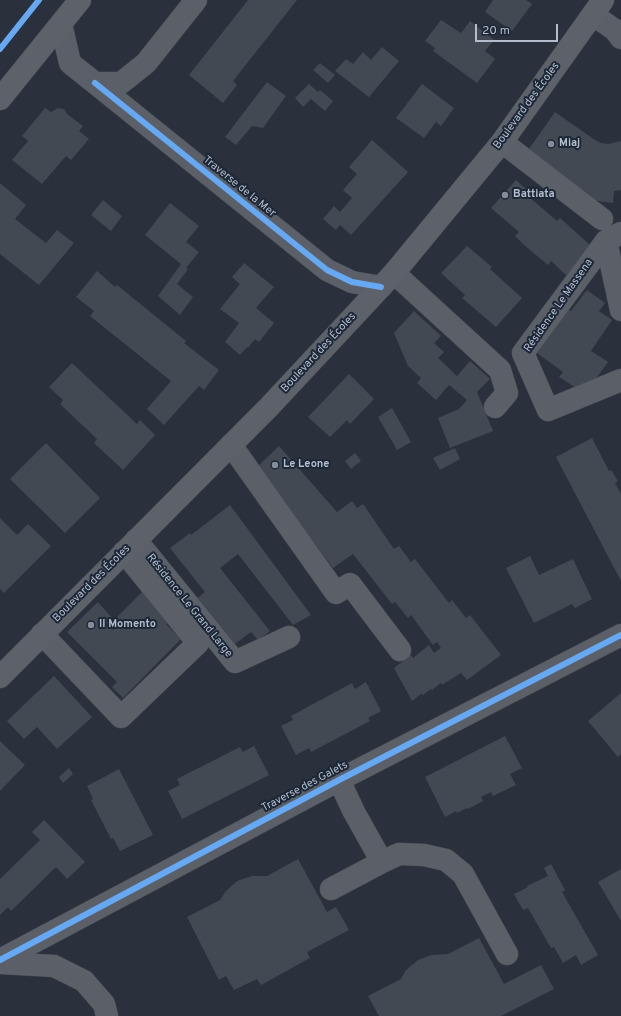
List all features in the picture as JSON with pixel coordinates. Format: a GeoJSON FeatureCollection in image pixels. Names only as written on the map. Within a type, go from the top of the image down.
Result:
{"type":"FeatureCollection","features":[{"type":"Feature","properties":{"kind":"main road"},"geometry":{"type":"LineString","coordinates":[[0,99],[80,0]]}},
{"type":"Feature","properties":{"kind":"main road","name":"Boulevard des Écoles"},"geometry":{"type":"LineString","coordinates":[[0,677],[268,408],[387,280],[502,142],[598,8]]}},
{"type":"Feature","properties":{"kind":"street"},"geometry":{"type":"LineString","coordinates":[[95,83],[121,83],[146,63],[196,0]]}},
{"type":"Feature","properties":{"kind":"street"},"geometry":{"type":"LineString","coordinates":[[598,8],[621,38]]}},
{"type":"Feature","properties":{"kind":"street","name":"Traverse de la Mer"},"geometry":{"type":"LineString","coordinates":[[61,24],[70,63],[327,270],[352,282],[387,280]]}},
{"type":"Feature","properties":{"kind":"street"},"geometry":{"type":"LineString","coordinates":[[502,142],[602,219]]}},
{"type":"Feature","properties":{"kind":"street","name":"Résidence Le Massena"},"geometry":{"type":"LineString","coordinates":[[613,237],[621,310]]}},
{"type":"Feature","properties":{"kind":"street","name":"Résidence Le Massena"},"geometry":{"type":"LineString","coordinates":[[613,237],[523,353],[548,410],[621,380]]}},
{"type":"Feature","properties":{"kind":"street"},"geometry":{"type":"LineString","coordinates":[[387,280],[500,370],[507,393],[495,407]]}},
{"type":"Feature","properties":{"kind":"street"},"geometry":{"type":"LineString","coordinates":[[231,445],[336,593],[350,584],[400,650]]}},
{"type":"Feature","properties":{"kind":"street"},"geometry":{"type":"LineString","coordinates":[[42,634],[120,718],[198,643],[130,546]]}},
{"type":"Feature","properties":{"kind":"street","name":"Résidence Le Grand Large"},"geometry":{"type":"LineString","coordinates":[[130,546],[235,662],[290,637]]}},
{"type":"Feature","properties":{"kind":"street","name":"Traverse des Galets"},"geometry":{"type":"LineString","coordinates":[[0,962],[339,780],[621,635]]}},
{"type":"Feature","properties":{"kind":"street"},"geometry":{"type":"LineString","coordinates":[[339,780],[354,812],[382,862]]}},
{"type":"Feature","properties":{"kind":"street"},"geometry":{"type":"LineString","coordinates":[[331,889],[399,854],[424,855],[446,860],[463,874],[507,954]]}},
{"type":"Feature","properties":{"kind":"street"},"geometry":{"type":"LineString","coordinates":[[0,962],[54,966],[84,982],[104,1004],[108,1016]]}},
{"type":"Feature","properties":{"kind":"building"},"geometry":{"type":"Polygon","coordinates":[[[248,0],[297,0],[233,81],[237,85],[223,103],[189,75],[248,0]]]}},
{"type":"Feature","properties":{"kind":"building"},"geometry":{"type":"Polygon","coordinates":[[[493,0],[526,0],[532,4],[512,31],[485,12],[493,0]]]}},
{"type":"Feature","properties":{"kind":"building"},"geometry":{"type":"Polygon","coordinates":[[[441,20],[461,33],[470,21],[494,40],[485,51],[495,59],[477,83],[433,51],[435,48],[425,41],[441,20]]]}},
{"type":"Feature","properties":{"kind":"building"},"geometry":{"type":"Polygon","coordinates":[[[382,47],[399,61],[369,97],[335,71],[346,59],[353,64],[363,52],[371,60],[382,47]]]}},
{"type":"Feature","properties":{"kind":"building"},"geometry":{"type":"Polygon","coordinates":[[[320,63],[335,75],[328,83],[313,70],[320,63]]]}},
{"type":"Feature","properties":{"kind":"building"},"geometry":{"type":"Polygon","coordinates":[[[267,82],[286,96],[263,128],[252,126],[236,145],[225,137],[267,82]]]}},
{"type":"Feature","properties":{"kind":"building"},"geometry":{"type":"Polygon","coordinates":[[[309,84],[318,92],[320,90],[333,101],[325,111],[311,99],[303,107],[295,98],[309,84]]]}},
{"type":"Feature","properties":{"kind":"building"},"geometry":{"type":"Polygon","coordinates":[[[422,84],[454,108],[441,126],[436,122],[424,138],[396,118],[422,84]]]}},
{"type":"Feature","properties":{"kind":"building"},"geometry":{"type":"Polygon","coordinates":[[[45,108],[51,112],[58,108],[64,109],[67,114],[83,126],[79,131],[89,139],[71,160],[66,156],[42,184],[12,160],[28,141],[22,136],[45,108]]]}},
{"type":"Feature","properties":{"kind":"building"},"geometry":{"type":"Polygon","coordinates":[[[555,112],[601,143],[608,144],[621,141],[621,190],[614,191],[613,203],[592,200],[590,196],[576,192],[526,153],[555,112]]]}},
{"type":"Feature","properties":{"kind":"building"},"geometry":{"type":"Polygon","coordinates":[[[372,140],[408,172],[351,235],[340,225],[336,230],[323,219],[334,206],[340,212],[352,198],[343,190],[357,174],[349,167],[372,140]]]}},
{"type":"Feature","properties":{"kind":"building"},"geometry":{"type":"Polygon","coordinates":[[[516,180],[530,193],[528,196],[557,221],[560,218],[590,245],[568,277],[551,261],[548,265],[524,245],[515,236],[519,232],[491,208],[516,180]]]}},
{"type":"Feature","properties":{"kind":"building"},"geometry":{"type":"Polygon","coordinates":[[[0,183],[26,205],[15,219],[46,243],[57,230],[74,243],[39,285],[0,254],[0,183]]]}},
{"type":"Feature","properties":{"kind":"building"},"geometry":{"type":"Polygon","coordinates":[[[103,200],[122,216],[111,231],[91,215],[103,200]]]}},
{"type":"Feature","properties":{"kind":"building"},"geometry":{"type":"Polygon","coordinates":[[[170,203],[199,226],[186,242],[199,252],[186,268],[188,269],[177,284],[193,297],[180,315],[158,296],[181,264],[145,235],[170,203]]]}},
{"type":"Feature","properties":{"kind":"building"},"geometry":{"type":"Polygon","coordinates":[[[467,246],[492,267],[490,269],[522,298],[496,327],[462,298],[465,295],[441,273],[467,246]]]}},
{"type":"Feature","properties":{"kind":"building"},"geometry":{"type":"Polygon","coordinates":[[[244,263],[274,287],[256,308],[274,323],[259,342],[255,339],[240,355],[225,342],[239,323],[220,309],[240,284],[232,277],[244,263]]]}},
{"type":"Feature","properties":{"kind":"building"},"geometry":{"type":"Polygon","coordinates":[[[97,271],[115,287],[117,285],[186,341],[184,343],[219,370],[204,390],[199,386],[164,425],[147,409],[171,381],[90,316],[94,311],[76,297],[97,271]]]}},
{"type":"Feature","properties":{"kind":"building"},"geometry":{"type":"Polygon","coordinates":[[[587,290],[605,303],[599,311],[612,320],[591,351],[608,362],[585,394],[559,377],[563,372],[537,353],[568,309],[571,311],[587,290]]]}},
{"type":"Feature","properties":{"kind":"building"},"geometry":{"type":"Polygon","coordinates":[[[414,311],[441,336],[434,343],[444,352],[438,358],[457,376],[470,361],[490,379],[477,392],[493,431],[450,448],[438,418],[459,409],[467,400],[449,385],[436,400],[417,383],[421,378],[408,366],[394,333],[414,311]]]}},
{"type":"Feature","properties":{"kind":"building"},"geometry":{"type":"Polygon","coordinates":[[[72,363],[137,424],[140,420],[155,435],[123,470],[94,443],[97,439],[60,404],[63,400],[49,387],[72,363]]]}},
{"type":"Feature","properties":{"kind":"building"},"geometry":{"type":"Polygon","coordinates":[[[349,374],[374,399],[350,424],[347,420],[330,437],[308,417],[349,374]]]}},
{"type":"Feature","properties":{"kind":"building"},"geometry":{"type":"Polygon","coordinates":[[[392,408],[411,442],[397,450],[378,417],[392,408]]]}},
{"type":"Feature","properties":{"kind":"building"},"geometry":{"type":"Polygon","coordinates":[[[592,438],[609,471],[611,470],[618,481],[615,483],[621,494],[621,581],[556,457],[592,438]]]}},
{"type":"Feature","properties":{"kind":"building"},"geometry":{"type":"Polygon","coordinates":[[[46,443],[100,498],[65,533],[10,479],[46,443]]]}},
{"type":"Feature","properties":{"kind":"building"},"geometry":{"type":"Polygon","coordinates":[[[279,446],[337,512],[352,501],[357,508],[363,504],[394,549],[399,546],[411,562],[415,559],[449,603],[452,600],[466,618],[470,615],[501,655],[467,680],[461,673],[442,685],[441,683],[423,695],[421,694],[412,701],[394,668],[411,655],[413,658],[429,645],[434,653],[441,648],[437,642],[433,645],[411,615],[408,618],[395,602],[392,604],[353,554],[333,568],[257,467],[279,446]]]}},
{"type":"Feature","properties":{"kind":"building"},"geometry":{"type":"Polygon","coordinates":[[[455,448],[460,459],[440,470],[433,458],[455,448]]]}},
{"type":"Feature","properties":{"kind":"building"},"geometry":{"type":"Polygon","coordinates":[[[355,453],[361,461],[351,469],[345,461],[355,453]]]}},
{"type":"Feature","properties":{"kind":"building"},"geometry":{"type":"Polygon","coordinates":[[[230,505],[311,615],[293,625],[238,554],[220,568],[270,631],[258,640],[251,632],[232,646],[195,600],[205,592],[170,548],[190,533],[191,535],[230,505]]]}},
{"type":"Feature","properties":{"kind":"building"},"geometry":{"type":"Polygon","coordinates":[[[0,518],[17,535],[28,524],[51,546],[4,593],[0,589],[0,518]]]}},
{"type":"Feature","properties":{"kind":"building"},"geometry":{"type":"Polygon","coordinates":[[[530,556],[539,575],[573,559],[592,599],[575,608],[572,604],[534,623],[506,568],[530,556]]]}},
{"type":"Feature","properties":{"kind":"building"},"geometry":{"type":"Polygon","coordinates":[[[143,591],[169,622],[166,624],[181,639],[123,698],[112,687],[117,682],[67,632],[98,602],[114,620],[143,591]]]}},
{"type":"Feature","properties":{"kind":"building"},"geometry":{"type":"Polygon","coordinates":[[[54,676],[92,717],[57,749],[37,727],[24,739],[7,721],[54,676]]]}},
{"type":"Feature","properties":{"kind":"building"},"geometry":{"type":"Polygon","coordinates":[[[366,682],[381,711],[368,718],[370,721],[311,752],[309,748],[296,755],[281,726],[293,720],[291,716],[352,683],[355,689],[366,682]]]}},
{"type":"Feature","properties":{"kind":"building"},"geometry":{"type":"Polygon","coordinates":[[[621,693],[621,754],[618,757],[588,721],[621,693]]]}},
{"type":"Feature","properties":{"kind":"building"},"geometry":{"type":"Polygon","coordinates":[[[505,736],[522,768],[510,774],[516,785],[493,796],[491,792],[481,797],[483,801],[468,809],[467,808],[457,813],[456,811],[445,817],[425,777],[505,736]]]}},
{"type":"Feature","properties":{"kind":"building"},"geometry":{"type":"Polygon","coordinates":[[[0,741],[25,765],[0,791],[0,741]]]}},
{"type":"Feature","properties":{"kind":"building"},"geometry":{"type":"Polygon","coordinates":[[[254,746],[269,775],[182,819],[168,791],[180,785],[177,779],[240,747],[243,752],[254,746]]]}},
{"type":"Feature","properties":{"kind":"building"},"geometry":{"type":"Polygon","coordinates":[[[69,768],[73,774],[63,783],[59,777],[69,768]]]}},
{"type":"Feature","properties":{"kind":"building"},"geometry":{"type":"Polygon","coordinates":[[[119,769],[153,835],[120,851],[113,838],[111,839],[91,800],[93,799],[87,786],[119,769]]]}},
{"type":"Feature","properties":{"kind":"building"},"geometry":{"type":"Polygon","coordinates":[[[44,820],[85,862],[67,879],[56,867],[11,911],[8,907],[0,915],[0,879],[40,840],[32,832],[44,820]]]}},
{"type":"Feature","properties":{"kind":"building"},"geometry":{"type":"Polygon","coordinates":[[[298,859],[327,912],[336,907],[349,930],[307,952],[310,958],[261,985],[257,979],[234,990],[226,976],[219,980],[187,917],[220,900],[226,891],[237,881],[252,876],[267,876],[298,859]]]}},
{"type":"Feature","properties":{"kind":"building"},"geometry":{"type":"Polygon","coordinates":[[[551,864],[565,890],[562,892],[598,955],[581,965],[576,955],[563,963],[554,947],[551,948],[528,908],[523,910],[514,894],[548,876],[544,868],[551,864]]]}},
{"type":"Feature","properties":{"kind":"building"},"geometry":{"type":"Polygon","coordinates":[[[621,869],[621,921],[598,882],[621,869]]]}},
{"type":"Feature","properties":{"kind":"building"},"geometry":{"type":"Polygon","coordinates":[[[479,938],[504,984],[541,965],[554,989],[501,1016],[379,1016],[368,996],[401,979],[406,970],[418,960],[431,955],[448,954],[479,938]]]}},
{"type":"Feature","properties":{"kind":"cycle path"},"geometry":{"type":"LineString","coordinates":[[0,49],[39,0]]}},
{"type":"Feature","properties":{"kind":"cycle path"},"geometry":{"type":"LineString","coordinates":[[95,83],[327,270],[352,282],[381,287]]}},
{"type":"Feature","properties":{"kind":"cycle path"},"geometry":{"type":"LineString","coordinates":[[0,960],[339,780],[621,635]]}},
{"type":"Feature","properties":{"kind":"place","name":"Miaj"},"geometry":{"type":"Point","coordinates":[551,144]}},
{"type":"Feature","properties":{"kind":"place","name":"Battiata"},"geometry":{"type":"Point","coordinates":[505,195]}},
{"type":"Feature","properties":{"kind":"place","name":"Le Leone"},"geometry":{"type":"Point","coordinates":[275,465]}},
{"type":"Feature","properties":{"kind":"place","name":"Il Momento"},"geometry":{"type":"Point","coordinates":[91,625]}}]}
